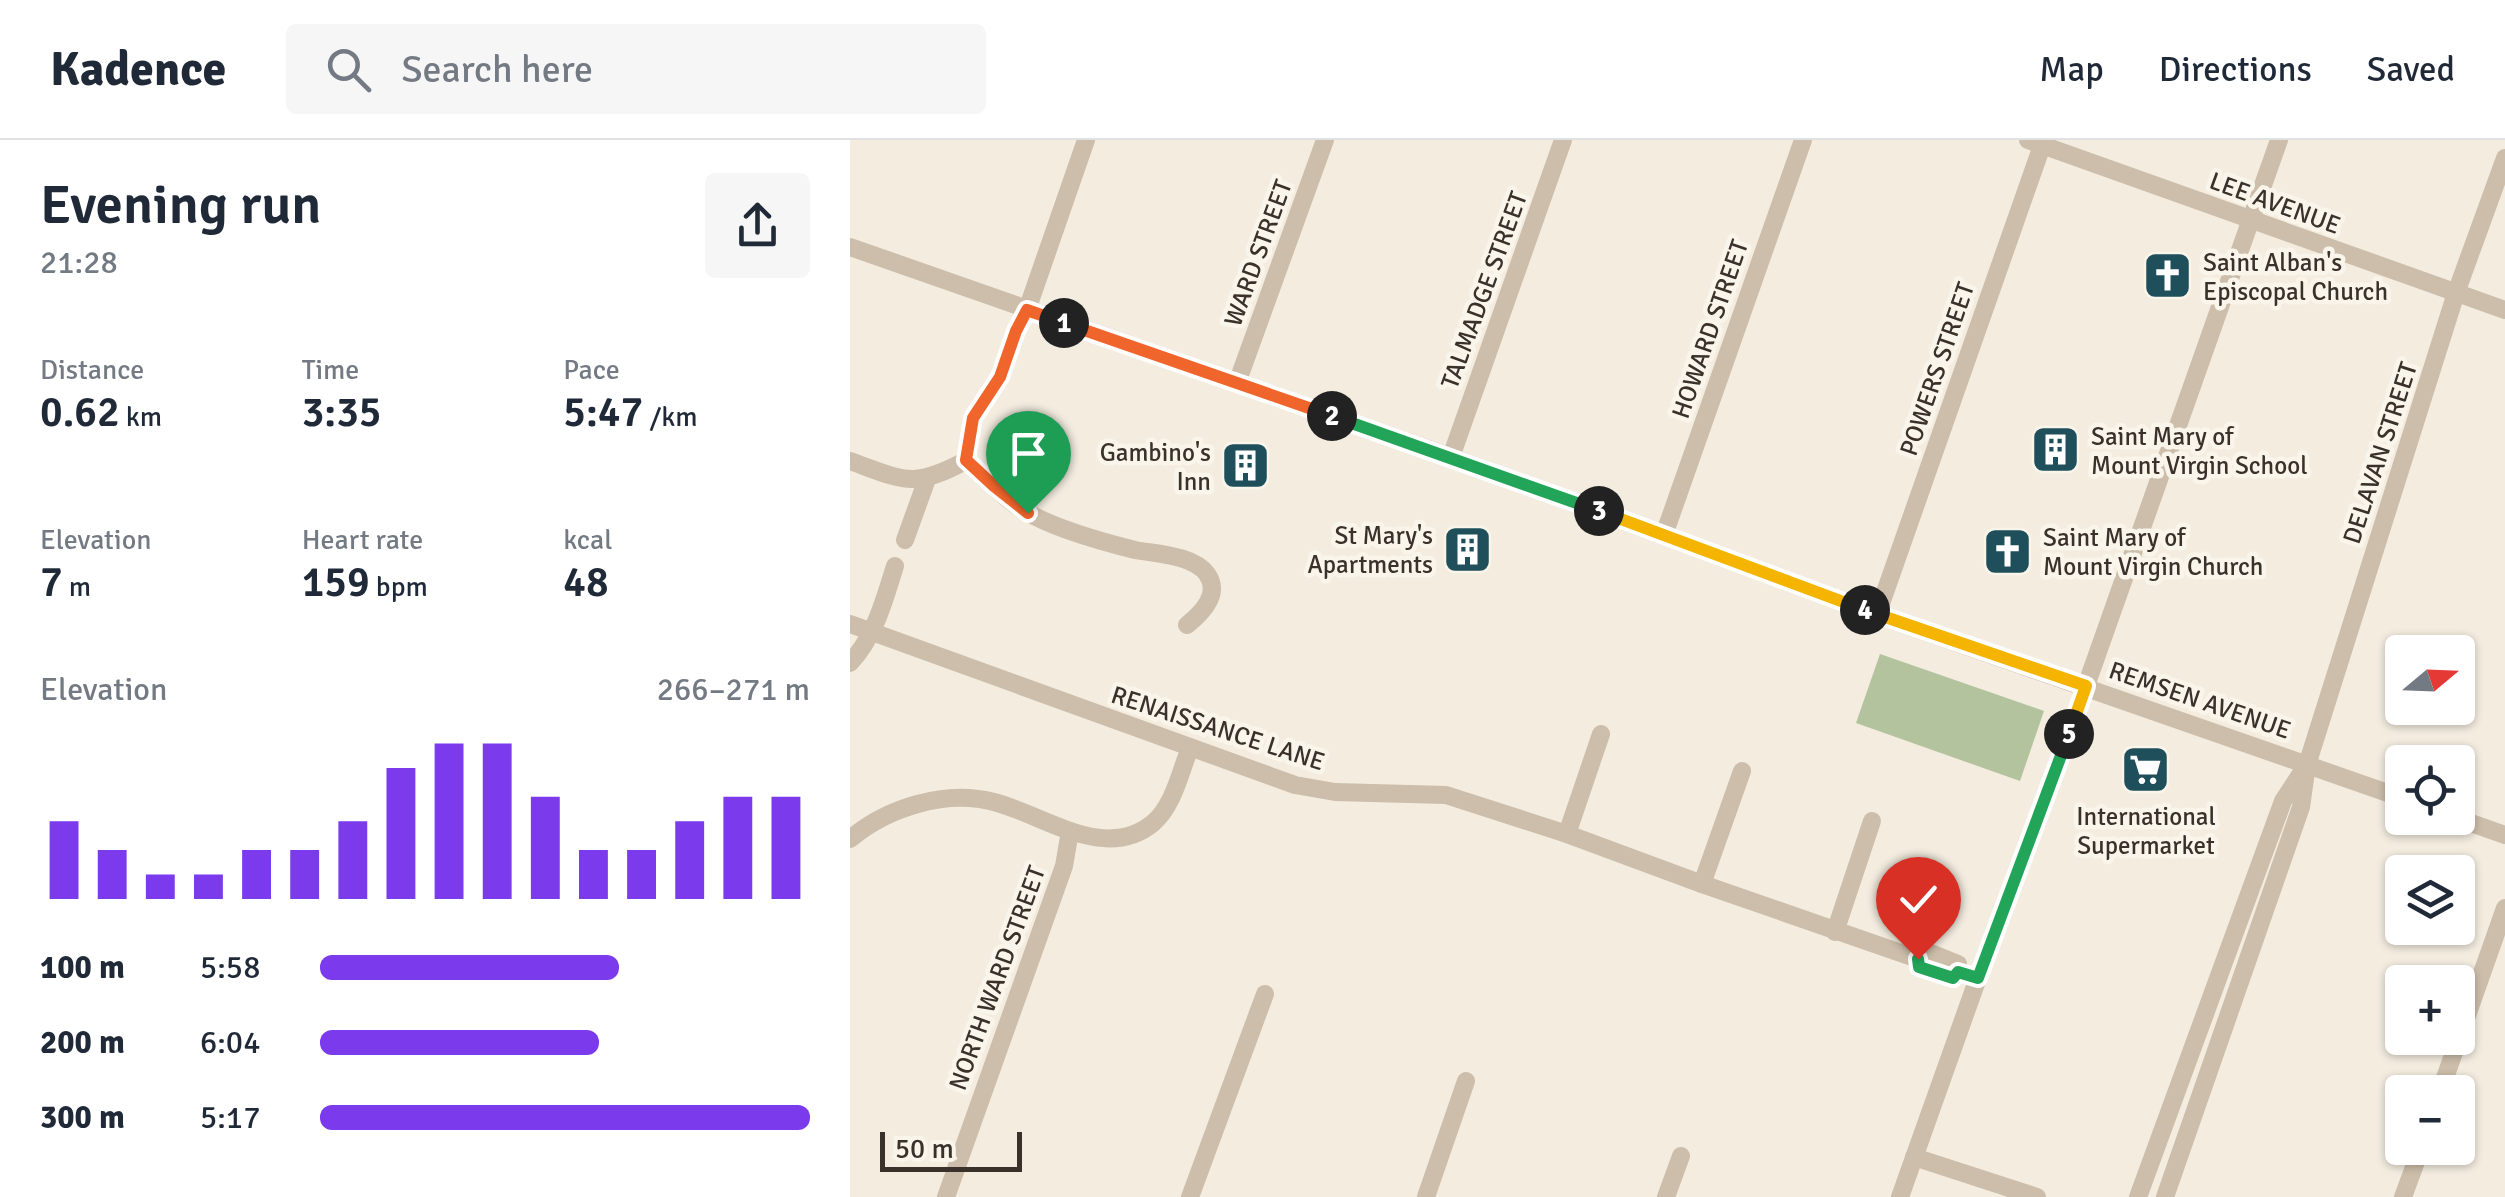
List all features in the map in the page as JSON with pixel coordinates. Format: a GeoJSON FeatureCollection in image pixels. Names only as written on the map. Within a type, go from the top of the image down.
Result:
{"type":"FeatureCollection","features":[{"type":"Feature","properties":{"kind":"street"},"geometry":{"type":"LineString","coordinates":[[966,460],[973,418],[1000,377],[1086,140]]}},
{"type":"Feature","properties":{"kind":"street","name":"WARD STREET"},"geometry":{"type":"LineString","coordinates":[[1237,383],[1325,140]]}},
{"type":"Feature","properties":{"kind":"street","name":"TALMADGE STREET"},"geometry":{"type":"LineString","coordinates":[[1451,458],[1564,140]]}},
{"type":"Feature","properties":{"kind":"street","name":"HOWARD STREET"},"geometry":{"type":"LineString","coordinates":[[1664,534],[1802,140]]}},
{"type":"Feature","properties":{"kind":"street"},"geometry":{"type":"LineString","coordinates":[[1900,1197],[2279,140]]}},
{"type":"Feature","properties":{"kind":"street","name":"LEE AVENUE"},"geometry":{"type":"LineString","coordinates":[[2038,142],[2505,310]]}},
{"type":"Feature","properties":{"kind":"street","name":"POWERS STREET"},"geometry":{"type":"LineString","coordinates":[[1876,615],[2038,142]]}},
{"type":"Feature","properties":{"kind":"street","name":"DELAVAN STREET"},"geometry":{"type":"LineString","coordinates":[[2165,1197],[2302,807],[2308,764],[2456,293],[2505,158]]}},
{"type":"Feature","properties":{"kind":"street","name":"REMSEN AVENUE"},"geometry":{"type":"LineString","coordinates":[[850,248],[1664,534],[1876,615],[2385,792]]}},
{"type":"Feature","properties":{"kind":"street"},"geometry":{"type":"LineString","coordinates":[[850,462],[911,480],[926,478],[966,460]]}},
{"type":"Feature","properties":{"kind":"street"},"geometry":{"type":"LineString","coordinates":[[966,460],[1016,505],[1040,519],[1111,544],[1200,566],[1209,576],[1211,598],[1204,612],[1187,625]]}},
{"type":"Feature","properties":{"kind":"street"},"geometry":{"type":"LineString","coordinates":[[905,540],[926,478]]}},
{"type":"Feature","properties":{"kind":"street"},"geometry":{"type":"LineString","coordinates":[[850,663],[873,632],[896,566]]}},
{"type":"Feature","properties":{"kind":"street","name":"RENAISSANCE LANE"},"geometry":{"type":"LineString","coordinates":[[850,624],[1295,785],[1335,792],[1446,795],[1918,959],[1926,951],[1958,964],[1958,972],[1978,978]]}},
{"type":"Feature","properties":{"kind":"street"},"geometry":{"type":"LineString","coordinates":[[1567,834],[1602,734]]}},
{"type":"Feature","properties":{"kind":"street"},"geometry":{"type":"LineString","coordinates":[[850,839],[879,818],[918,804],[957,798],[992,802],[1097,839],[1131,834],[1152,824],[1168,805],[1190,748]]}},
{"type":"Feature","properties":{"kind":"street","name":"DELAVAN STREET"},"geometry":{"type":"LineString","coordinates":[[2138,1197],[2282,801],[2308,764]]}},
{"type":"Feature","properties":{"kind":"street"},"geometry":{"type":"LineString","coordinates":[[1702,884],[1742,771]]}},
{"type":"Feature","properties":{"kind":"street"},"geometry":{"type":"LineString","coordinates":[[1835,932],[1872,822]]}},
{"type":"Feature","properties":{"kind":"street"},"geometry":{"type":"LineString","coordinates":[[2475,824],[2505,834]]}},
{"type":"Feature","properties":{"kind":"street","name":"NORTH WARD STREET"},"geometry":{"type":"LineString","coordinates":[[946,1197],[1064,866],[1070,831]]}},
{"type":"Feature","properties":{"kind":"street"},"geometry":{"type":"LineString","coordinates":[[2446,1075],[2505,908]]}},
{"type":"Feature","properties":{"kind":"street"},"geometry":{"type":"LineString","coordinates":[[1190,1197],[1265,994]]}},
{"type":"Feature","properties":{"kind":"street"},"geometry":{"type":"LineString","coordinates":[[1426,1197],[1466,1082]]}},
{"type":"Feature","properties":{"kind":"street"},"geometry":{"type":"LineString","coordinates":[[1666,1197],[1680,1156]]}},
{"type":"Feature","properties":{"kind":"street"},"geometry":{"type":"LineString","coordinates":[[1914,1157],[2037,1197]]}},
{"type":"Feature","properties":{"kind":"street"},"geometry":{"type":"LineString","coordinates":[[2403,1197],[2415,1165]]}},
{"type":"Feature","properties":{"kind":"green space"},"geometry":{"type":"Polygon","coordinates":[[[1880,654],[2044,711],[2020,781],[1856,723],[1880,654]]]}},
{"type":"Feature","properties":{"kind":"place","name":"Saint Alban's Episcopal Church"},"geometry":{"type":"Point","coordinates":[2168,276]}},
{"type":"Feature","properties":{"kind":"place","name":"Saint Mary of Mount Virgin School"},"geometry":{"type":"Point","coordinates":[2056,450]}},
{"type":"Feature","properties":{"kind":"place","name":"Gambino's Inn"},"geometry":{"type":"Point","coordinates":[1246,466]}},
{"type":"Feature","properties":{"kind":"place","name":"St Mary's Apartments"},"geometry":{"type":"Point","coordinates":[1468,549]}},
{"type":"Feature","properties":{"kind":"place","name":"Saint Mary of Mount Virgin Church"},"geometry":{"type":"Point","coordinates":[2008,551]}},
{"type":"Feature","properties":{"kind":"place","name":"International Supermarket"},"geometry":{"type":"Point","coordinates":[2146,770]}},
{"type":"Feature","properties":{"kind":"route"},"geometry":{"type":"LineString","coordinates":[[1028,513],[966,460],[973,418],[1000,377],[1027,310],[1664,534],[1876,615],[2086,686],[1978,978],[1958,972],[1953,978],[1919,967],[1918,959]]}}]}
